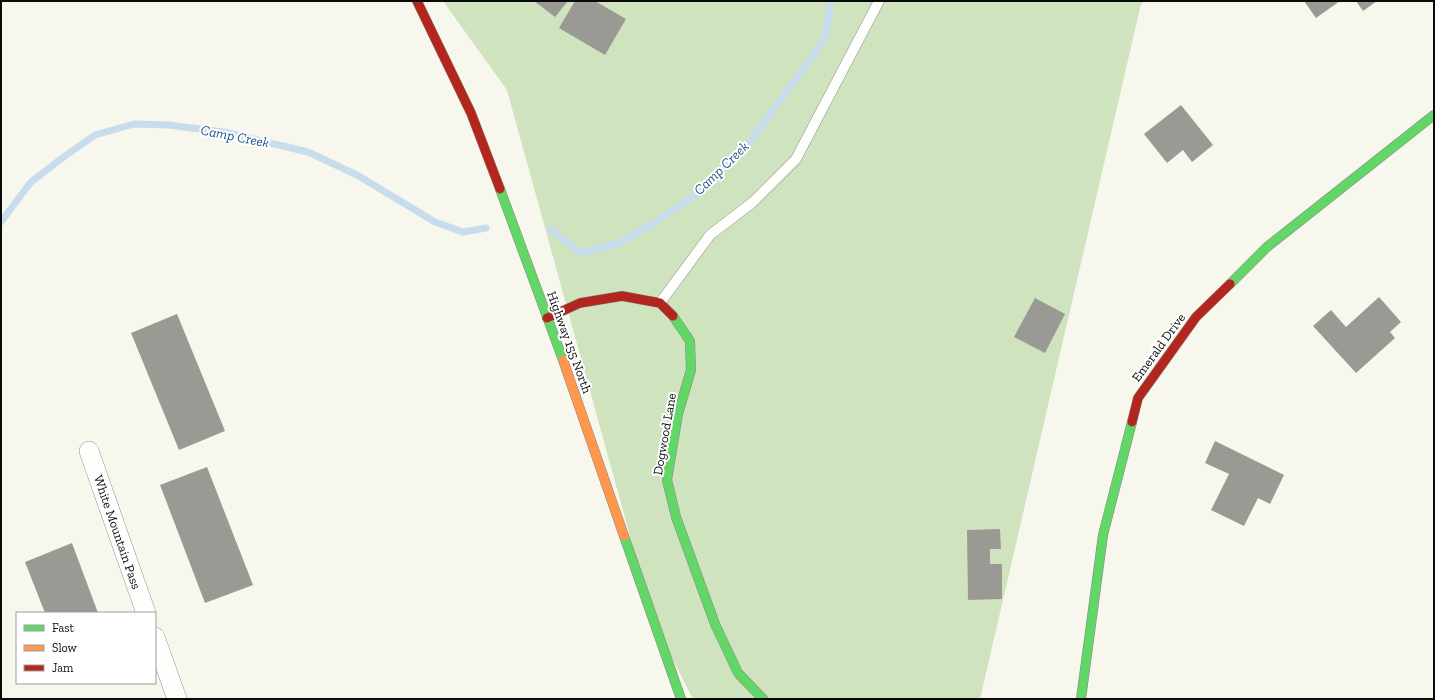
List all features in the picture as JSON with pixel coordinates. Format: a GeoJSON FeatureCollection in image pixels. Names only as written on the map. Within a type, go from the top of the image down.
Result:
{"type":"FeatureCollection","features":[{"type":"Feature","properties":{"kind":"street","name":"Highway 155 North"},"geometry":{"type":"LineString","coordinates":[[416,1],[470,113],[571,382],[681,699]]}},
{"type":"Feature","properties":{"kind":"street","name":"Emerald Drive"},"geometry":{"type":"LineString","coordinates":[[1081,699],[1103,535],[1138,398],[1196,317],[1267,247],[1434,115]]}},
{"type":"Feature","properties":{"kind":"street"},"geometry":{"type":"LineString","coordinates":[[547,318],[580,303],[622,296],[660,303]]}},
{"type":"Feature","properties":{"kind":"street","name":"Dogwood Lane"},"geometry":{"type":"LineString","coordinates":[[660,303],[676,319],[690,342],[691,370],[678,414],[667,480],[676,517],[715,624],[738,673],[764,699]]}},
{"type":"Feature","properties":{"kind":"street","name":"White Mountain Pass"},"geometry":{"type":"LineString","coordinates":[[89,451],[146,612]]}},
{"type":"Feature","properties":{"kind":"street"},"geometry":{"type":"LineString","coordinates":[[156,640],[177,699]]}},
{"type":"Feature","properties":{"kind":"lane"},"geometry":{"type":"LineString","coordinates":[[660,303],[710,235],[753,202],[796,159],[879,1]]}},
{"type":"Feature","properties":{"kind":"green space"},"geometry":{"type":"Polygon","coordinates":[[[443,1],[1145,1],[1141,4],[980,699],[693,699],[654,623],[507,90],[443,1]]]}},
{"type":"Feature","properties":{"kind":"building"},"geometry":{"type":"Polygon","coordinates":[[[534,1],[568,1],[555,17],[534,1]]]}},
{"type":"Feature","properties":{"kind":"building"},"geometry":{"type":"Polygon","coordinates":[[[575,1],[595,1],[626,19],[605,55],[559,28],[575,1]]]}},
{"type":"Feature","properties":{"kind":"building"},"geometry":{"type":"Polygon","coordinates":[[[1304,1],[1340,1],[1316,18],[1304,1]]]}},
{"type":"Feature","properties":{"kind":"building"},"geometry":{"type":"Polygon","coordinates":[[[1356,1],[1377,1],[1363,11],[1356,1]]]}},
{"type":"Feature","properties":{"kind":"building"},"geometry":{"type":"Polygon","coordinates":[[[1181,105],[1213,145],[1192,162],[1183,150],[1167,163],[1144,134],[1181,105]]]}},
{"type":"Feature","properties":{"kind":"building"},"geometry":{"type":"Polygon","coordinates":[[[1379,297],[1401,322],[1390,332],[1395,338],[1356,373],[1313,326],[1331,310],[1346,327],[1379,297]]]}},
{"type":"Feature","properties":{"kind":"building"},"geometry":{"type":"Polygon","coordinates":[[[1035,298],[1065,314],[1045,353],[1014,337],[1035,298]]]}},
{"type":"Feature","properties":{"kind":"building"},"geometry":{"type":"Polygon","coordinates":[[[177,314],[225,431],[179,450],[131,333],[177,314]]]}},
{"type":"Feature","properties":{"kind":"building"},"geometry":{"type":"Polygon","coordinates":[[[1215,441],[1284,475],[1270,504],[1258,498],[1244,526],[1211,510],[1229,474],[1205,463],[1215,441]]]}},
{"type":"Feature","properties":{"kind":"building"},"geometry":{"type":"Polygon","coordinates":[[[207,467],[253,585],[205,603],[160,485],[207,467]]]}},
{"type":"Feature","properties":{"kind":"building"},"geometry":{"type":"Polygon","coordinates":[[[1000,529],[1001,549],[990,549],[990,564],[1002,564],[1002,599],[968,600],[967,530],[1000,529]]]}},
{"type":"Feature","properties":{"kind":"building"},"geometry":{"type":"Polygon","coordinates":[[[72,543],[98,612],[45,612],[25,562],[72,543]]]}},
{"type":"Feature","properties":{"kind":"waterway","name":"Camp Creek"},"geometry":{"type":"LineString","coordinates":[[550,229],[581,253],[619,243],[662,218],[696,194],[722,167],[746,147],[825,39],[831,1]]}},
{"type":"Feature","properties":{"kind":"waterway","name":"Camp Creek"},"geometry":{"type":"LineString","coordinates":[[1,222],[31,182],[65,156],[95,135],[134,124],[168,125],[224,132],[308,152],[357,175],[435,222],[463,232],[486,228]]}},
{"type":"Feature","properties":{"kind":"traffic: fast"},"geometry":{"type":"LineString","coordinates":[[1230,284],[1267,247],[1434,115]]}},
{"type":"Feature","properties":{"kind":"traffic: fast"},"geometry":{"type":"LineString","coordinates":[[500,189],[563,360]]}},
{"type":"Feature","properties":{"kind":"traffic: fast"},"geometry":{"type":"LineString","coordinates":[[673,316],[690,341],[691,370],[678,414],[667,480],[676,517],[715,624],[738,673],[763,699]]}},
{"type":"Feature","properties":{"kind":"traffic: fast"},"geometry":{"type":"LineString","coordinates":[[1081,699],[1103,535],[1132,422]]}},
{"type":"Feature","properties":{"kind":"traffic: fast"},"geometry":{"type":"LineString","coordinates":[[624,536],[681,699]]}},
{"type":"Feature","properties":{"kind":"traffic: slow"},"geometry":{"type":"LineString","coordinates":[[563,360],[624,536]]}},
{"type":"Feature","properties":{"kind":"traffic: jam"},"geometry":{"type":"LineString","coordinates":[[417,1],[471,113],[500,189]]}},
{"type":"Feature","properties":{"kind":"traffic: jam"},"geometry":{"type":"LineString","coordinates":[[1132,422],[1138,398],[1196,317],[1230,284]]}},
{"type":"Feature","properties":{"kind":"traffic: jam"},"geometry":{"type":"LineString","coordinates":[[547,318],[580,303],[622,296],[660,303],[673,316]]}}]}
